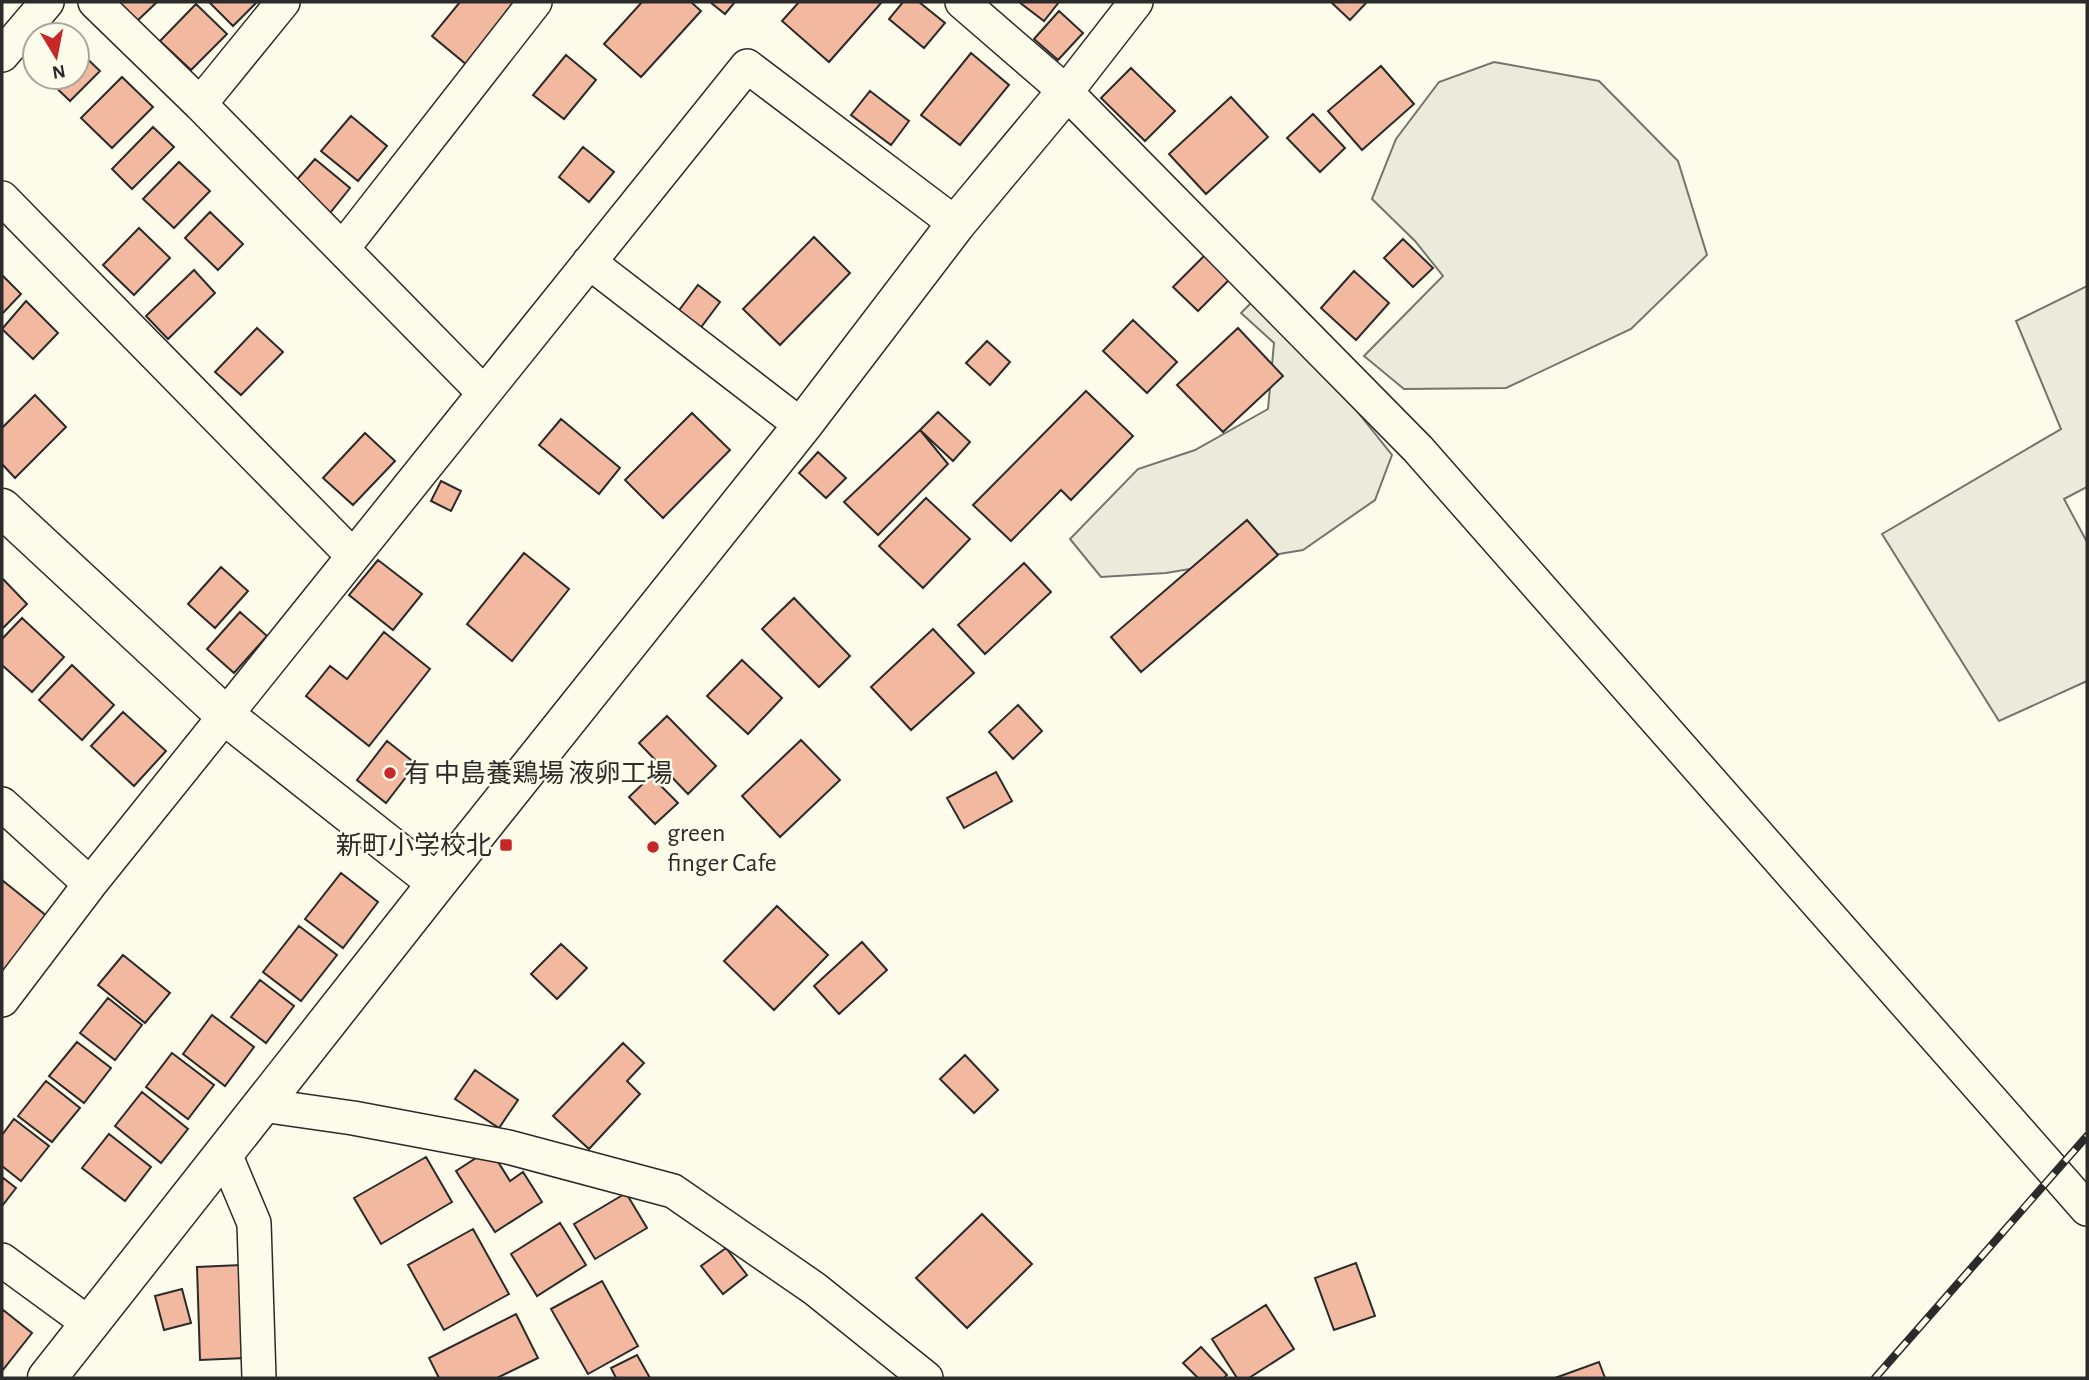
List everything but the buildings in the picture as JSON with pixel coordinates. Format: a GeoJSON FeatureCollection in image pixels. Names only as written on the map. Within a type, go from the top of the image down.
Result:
{"type":"FeatureCollection","features":[{"type":"Feature","properties":{"kind":"street"},"geometry":{"type":"LineString","coordinates":[[2,55],[47,2]]}},
{"type":"Feature","properties":{"kind":"street"},"geometry":{"type":"LineString","coordinates":[[95,2],[200,104],[483,392]]}},
{"type":"Feature","properties":{"kind":"street"},"geometry":{"type":"LineString","coordinates":[[200,104],[283,2]]}},
{"type":"Feature","properties":{"kind":"street"},"geometry":{"type":"LineString","coordinates":[[342,248],[535,2]]}},
{"type":"Feature","properties":{"kind":"street"},"geometry":{"type":"LineString","coordinates":[[962,2],[1066,92],[1418,449],[2087,1209]]}},
{"type":"Feature","properties":{"kind":"street"},"geometry":{"type":"LineString","coordinates":[[47,1378],[802,426],[956,224],[1066,92],[1136,2]]}},
{"type":"Feature","properties":{"kind":"street"},"geometry":{"type":"LineString","coordinates":[[2,1000],[90,884],[227,717],[483,392],[747,66],[956,224]]}},
{"type":"Feature","properties":{"kind":"street"},"geometry":{"type":"LineString","coordinates":[[2,198],[353,556]]}},
{"type":"Feature","properties":{"kind":"street"},"geometry":{"type":"LineString","coordinates":[[589,262],[802,426]]}},
{"type":"Feature","properties":{"kind":"street"},"geometry":{"type":"LineString","coordinates":[[2,508],[227,717],[437,883]]}},
{"type":"Feature","properties":{"kind":"street"},"geometry":{"type":"LineString","coordinates":[[2,804],[90,884]]}},
{"type":"Feature","properties":{"kind":"street"},"geometry":{"type":"LineString","coordinates":[[262,1105],[353,1118],[508,1147],[673,1191],[815,1289],[926,1378]]}},
{"type":"Feature","properties":{"kind":"street"},"geometry":{"type":"LineString","coordinates":[[225,1154],[254,1223],[259,1378]]}},
{"type":"Feature","properties":{"kind":"street"},"geometry":{"type":"LineString","coordinates":[[2,1260],[91,1325]]}},
{"type":"Feature","properties":{"kind":"shaded area"},"geometry":{"type":"Polygon","coordinates":[[[1494,62],[1599,81],[1678,161],[1707,255],[1631,329],[1506,388],[1404,389],[1364,356],[1443,276],[1415,241],[1372,199],[1396,139],[1439,82],[1494,62]]]}},
{"type":"Feature","properties":{"kind":"shaded area"},"geometry":{"type":"Polygon","coordinates":[[[2087,286],[2087,487],[2064,499],[2087,542],[2087,681],[1999,721],[1882,534],[2061,429],[2016,321],[2087,286]]]}},
{"type":"Feature","properties":{"kind":"shaded area"},"geometry":{"type":"Polygon","coordinates":[[[1255,299],[1328,375],[1392,455],[1375,500],[1303,550],[1166,573],[1101,577],[1070,539],[1138,469],[1195,450],[1268,409],[1274,343],[1241,313],[1255,299]]]}},
{"type":"Feature","properties":{"kind":"railway"},"geometry":{"type":"LineString","coordinates":[[1875,1378],[2087,1136]]}},
{"type":"Feature","properties":{"kind":"place","name":"有 中島養鶏場 液卵工場"},"geometry":{"type":"Point","coordinates":[390,773]}},
{"type":"Feature","properties":{"kind":"place","name":"新町小学校北"},"geometry":{"type":"Point","coordinates":[506,845]}},
{"type":"Feature","properties":{"kind":"place","name":"green finger Cafe"},"geometry":{"type":"Point","coordinates":[653,847]}}]}
